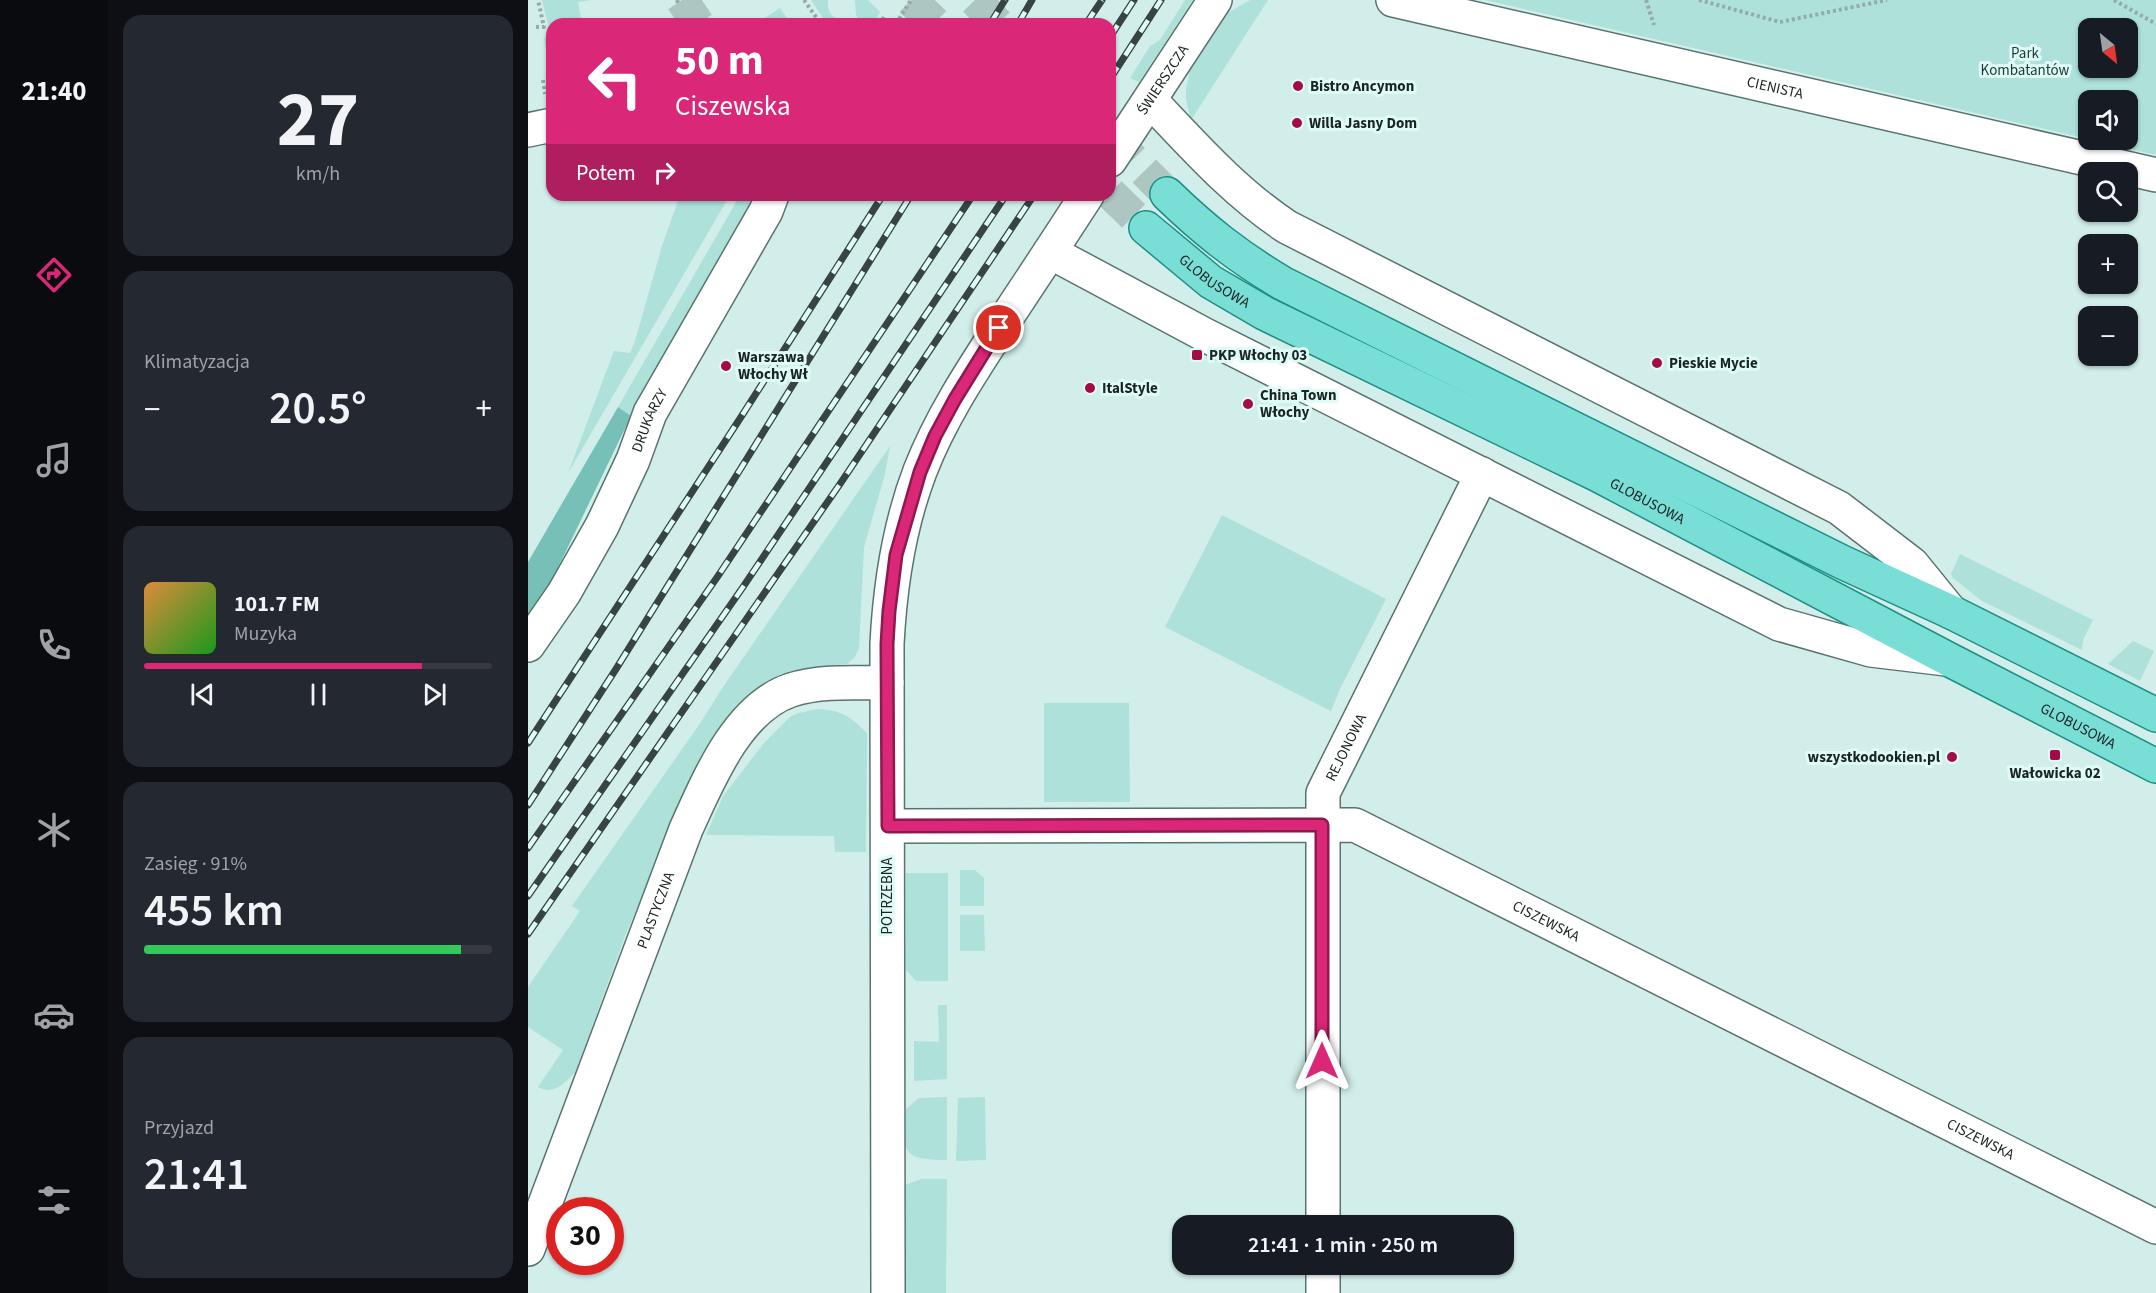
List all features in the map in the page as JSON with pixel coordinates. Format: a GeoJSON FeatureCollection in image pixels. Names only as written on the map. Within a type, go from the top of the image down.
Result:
{"type":"FeatureCollection","features":[{"type":"Feature","properties":{"kind":"main road","name":"GLOBUSOWA"},"geometry":{"type":"LineString","coordinates":[[1167,194],[1200,226],[1241,258],[1282,283],[1842,562],[1951,612],[2156,715]]}},
{"type":"Feature","properties":{"kind":"main road","name":"GLOBUSOWA"},"geometry":{"type":"LineString","coordinates":[[1146,228],[1211,282],[1264,313],[1599,475],[2156,766]]}},
{"type":"Feature","properties":{"kind":"street","name":"ŚWIERSZCZA"},"geometry":{"type":"LineString","coordinates":[[1116,151],[1215,0]]}},
{"type":"Feature","properties":{"kind":"street","name":"CIENISTA"},"geometry":{"type":"LineString","coordinates":[[1393,0],[2156,175]]}},
{"type":"Feature","properties":{"kind":"street"},"geometry":{"type":"LineString","coordinates":[[1149,100],[1241,193],[1279,222],[1839,508],[1912,564],[1951,612]]}},
{"type":"Feature","properties":{"kind":"street"},"geometry":{"type":"LineString","coordinates":[[528,129],[546,126]]}},
{"type":"Feature","properties":{"kind":"street","name":"DRUKARZY"},"geometry":{"type":"LineString","coordinates":[[528,645],[564,593],[602,526],[633,460],[650,413],[770,201]]}},
{"type":"Feature","properties":{"kind":"street"},"geometry":{"type":"LineString","coordinates":[[1083,201],[1050,252],[1207,336],[1779,624],[1871,650],[1948,659]]}},
{"type":"Feature","properties":{"kind":"street","name":"POTRZEBNA"},"geometry":{"type":"LineString","coordinates":[[888,1293],[887,683],[889,611],[896,555],[920,472],[935,436],[955,399],[1050,252]]}},
{"type":"Feature","properties":{"kind":"street","name":"REJONOWA"},"geometry":{"type":"LineString","coordinates":[[1323,1215],[1323,793],[1482,474]]}},
{"type":"Feature","properties":{"kind":"street","name":"PLASTYCZNA"},"geometry":{"type":"LineString","coordinates":[[528,1249],[682,840],[725,752],[744,724],[765,704],[791,690],[819,685],[887,683]]}},
{"type":"Feature","properties":{"kind":"street","name":"CISZEWSKA"},"geometry":{"type":"LineString","coordinates":[[888,826],[1355,825],[2156,1227]]}},
{"type":"Feature","properties":{"kind":"street"},"geometry":{"type":"LineString","coordinates":[[1323,1275],[1323,1293]]}},
{"type":"Feature","properties":{"kind":"path"},"geometry":{"type":"LineString","coordinates":[[536,27],[544,27],[538,0]]}},
{"type":"Feature","properties":{"kind":"path"},"geometry":{"type":"LineString","coordinates":[[804,0],[817,18]]}},
{"type":"Feature","properties":{"kind":"path"},"geometry":{"type":"LineString","coordinates":[[900,18],[911,0]]}},
{"type":"Feature","properties":{"kind":"path"},"geometry":{"type":"LineString","coordinates":[[1698,0],[1780,22],[1887,0]]}},
{"type":"Feature","properties":{"kind":"path"},"geometry":{"type":"LineString","coordinates":[[2114,0],[2156,24]]}},
{"type":"Feature","properties":{"kind":"green space"},"geometry":{"type":"Polygon","coordinates":[[[542,0],[592,0],[578,2],[581,18],[546,18],[542,0]]]}},
{"type":"Feature","properties":{"kind":"green space"},"geometry":{"type":"Polygon","coordinates":[[[811,0],[828,0],[828,9],[836,18],[823,18],[811,0]]]}},
{"type":"Feature","properties":{"kind":"green space"},"geometry":{"type":"Polygon","coordinates":[[[855,0],[868,0],[880,12],[876,18],[856,16],[855,0]]]}},
{"type":"Feature","properties":{"kind":"green space"},"geometry":{"type":"Polygon","coordinates":[[[1185,0],[1193,0],[1139,82],[1130,78],[1150,46],[1160,40],[1185,0]]]}},
{"type":"Feature","properties":{"kind":"green space"},"geometry":{"type":"Polygon","coordinates":[[[1250,0],[1268,0],[1191,120],[1186,100],[1190,71],[1229,12],[1250,0]]]}},
{"type":"Feature","properties":{"kind":"green space","name":"Park Kombatantów"},"geometry":{"type":"Polygon","coordinates":[[[1485,0],[2156,0],[2156,155],[2134,150],[2138,150],[2138,90],[2078,90],[2078,137],[1485,0]]]}},
{"type":"Feature","properties":{"kind":"green space"},"geometry":{"type":"Polygon","coordinates":[[[780,8],[787,18],[765,18],[780,8]]]}},
{"type":"Feature","properties":{"kind":"green space"},"geometry":{"type":"Polygon","coordinates":[[[678,201],[727,201],[568,473],[614,351],[630,353],[635,341],[662,246],[678,201]]]}},
{"type":"Feature","properties":{"kind":"green space"},"geometry":{"type":"Polygon","coordinates":[[[737,201],[751,201],[741,234],[643,391],[631,416],[618,407],[737,201]]]}},
{"type":"Feature","properties":{"kind":"green space"},"geometry":{"type":"Polygon","coordinates":[[[890,446],[885,474],[864,547],[859,648],[855,657],[847,664],[811,667],[783,675],[763,686],[738,707],[704,751],[625,936],[575,1073],[553,1089],[538,1087],[563,1050],[528,1027],[528,987],[580,911],[572,906],[890,446]]]}},
{"type":"Feature","properties":{"kind":"green space"},"geometry":{"type":"Polygon","coordinates":[[[1222,515],[1386,599],[1331,711],[1165,627],[1222,515]]]}},
{"type":"Feature","properties":{"kind":"green space"},"geometry":{"type":"Polygon","coordinates":[[[1960,554],[2093,620],[2083,640],[2082,650],[1982,601],[1951,574],[1960,554]]]}},
{"type":"Feature","properties":{"kind":"green space"},"geometry":{"type":"Polygon","coordinates":[[[2133,641],[2154,651],[2140,681],[2108,664],[2133,641]]]}},
{"type":"Feature","properties":{"kind":"green space"},"geometry":{"type":"Polygon","coordinates":[[[1044,703],[1129,703],[1130,802],[1044,802],[1044,703]]]}},
{"type":"Feature","properties":{"kind":"green space"},"geometry":{"type":"Polygon","coordinates":[[[817,709],[845,715],[867,733],[866,852],[835,852],[834,836],[706,835],[723,796],[764,743],[791,716],[817,709]]]}},
{"type":"Feature","properties":{"kind":"green space"},"geometry":{"type":"Polygon","coordinates":[[[960,870],[975,870],[984,878],[984,906],[960,906],[960,870]]]}},
{"type":"Feature","properties":{"kind":"green space"},"geometry":{"type":"Polygon","coordinates":[[[906,873],[948,873],[948,981],[916,981],[906,970],[906,873]]]}},
{"type":"Feature","properties":{"kind":"green space"},"geometry":{"type":"Polygon","coordinates":[[[960,915],[984,915],[985,951],[960,951],[960,915]]]}},
{"type":"Feature","properties":{"kind":"green space"},"geometry":{"type":"Polygon","coordinates":[[[938,1005],[947,1005],[947,1079],[914,1081],[914,1041],[939,1042],[938,1005]]]}},
{"type":"Feature","properties":{"kind":"green space"},"geometry":{"type":"Polygon","coordinates":[[[947,1097],[947,1160],[920,1158],[912,1155],[906,1144],[906,1109],[919,1098],[947,1097]]]}},
{"type":"Feature","properties":{"kind":"green space"},"geometry":{"type":"Polygon","coordinates":[[[985,1097],[986,1160],[956,1161],[958,1098],[985,1097]]]}},
{"type":"Feature","properties":{"kind":"green space"},"geometry":{"type":"Polygon","coordinates":[[[921,1179],[947,1179],[946,1293],[905,1293],[905,1185],[921,1179]]]}},
{"type":"Feature","properties":{"kind":"shaded area"},"geometry":{"type":"Polygon","coordinates":[[[618,407],[631,416],[540,605],[528,619],[528,562],[618,407]]]}},
{"type":"Feature","properties":{"kind":"tunnel"},"geometry":{"type":"LineString","coordinates":[[682,0],[694,18]]}},
{"type":"Feature","properties":{"kind":"tunnel"},"geometry":{"type":"LineString","coordinates":[[911,0],[930,18]]}},
{"type":"Feature","properties":{"kind":"tunnel"},"geometry":{"type":"LineString","coordinates":[[975,0],[992,18]]}},
{"type":"Feature","properties":{"kind":"tunnel"},"geometry":{"type":"LineString","coordinates":[[1116,142],[1167,194]]}},
{"type":"Feature","properties":{"kind":"tunnel"},"geometry":{"type":"LineString","coordinates":[[1116,199],[1146,228]]}},
{"type":"Feature","properties":{"kind":"railway"},"geometry":{"type":"LineString","coordinates":[[994,18],[1005,0]]}},
{"type":"Feature","properties":{"kind":"railway"},"geometry":{"type":"LineString","coordinates":[[1022,18],[1032,0]]}},
{"type":"Feature","properties":{"kind":"railway"},"geometry":{"type":"LineString","coordinates":[[1090,18],[1102,0]]}},
{"type":"Feature","properties":{"kind":"railway"},"geometry":{"type":"LineString","coordinates":[[1116,28],[1134,0]]}},
{"type":"Feature","properties":{"kind":"railway"},"geometry":{"type":"LineString","coordinates":[[1116,70],[1161,0]]}},
{"type":"Feature","properties":{"kind":"railway"},"geometry":{"type":"LineString","coordinates":[[528,743],[879,201]]}},
{"type":"Feature","properties":{"kind":"railway"},"geometry":{"type":"LineString","coordinates":[[528,805],[616,669],[907,201]]}},
{"type":"Feature","properties":{"kind":"railway"},"geometry":{"type":"LineString","coordinates":[[528,848],[718,576],[969,201]]}},
{"type":"Feature","properties":{"kind":"railway"},"geometry":{"type":"LineString","coordinates":[[528,896],[743,587],[1002,201]]}},
{"type":"Feature","properties":{"kind":"railway"},"geometry":{"type":"LineString","coordinates":[[528,934],[840,484],[1030,201]]}},
{"type":"Feature","properties":{"kind":"place","name":"Bistro Ancymon"},"geometry":{"type":"Point","coordinates":[1298,86]}},
{"type":"Feature","properties":{"kind":"place","name":"Willa Jasny Dom"},"geometry":{"type":"Point","coordinates":[1297,123]}},
{"type":"Feature","properties":{"kind":"place","name":"PKP Włochy 03"},"geometry":{"type":"Point","coordinates":[1197,355]}},
{"type":"Feature","properties":{"kind":"place","name":"Pieskie Mycie"},"geometry":{"type":"Point","coordinates":[1657,363]}},
{"type":"Feature","properties":{"kind":"place","name":"Warszawa Włochy Wł"},"geometry":{"type":"Point","coordinates":[726,366]}},
{"type":"Feature","properties":{"kind":"place","name":"ItalStyle"},"geometry":{"type":"Point","coordinates":[1090,388]}},
{"type":"Feature","properties":{"kind":"place","name":"China Town Włochy"},"geometry":{"type":"Point","coordinates":[1248,404]}},
{"type":"Feature","properties":{"kind":"place","name":"Wałowicka 02"},"geometry":{"type":"Point","coordinates":[2055,755]}},
{"type":"Feature","properties":{"kind":"place","name":"wszystkodookien.pl"},"geometry":{"type":"Point","coordinates":[1952,757]}},
{"type":"Feature","properties":{"kind":"route"},"geometry":{"type":"LineString","coordinates":[[999,328],[935,436],[920,472],[896,555],[887,644],[888,826],[1322,825],[1322,1061]]}}]}
